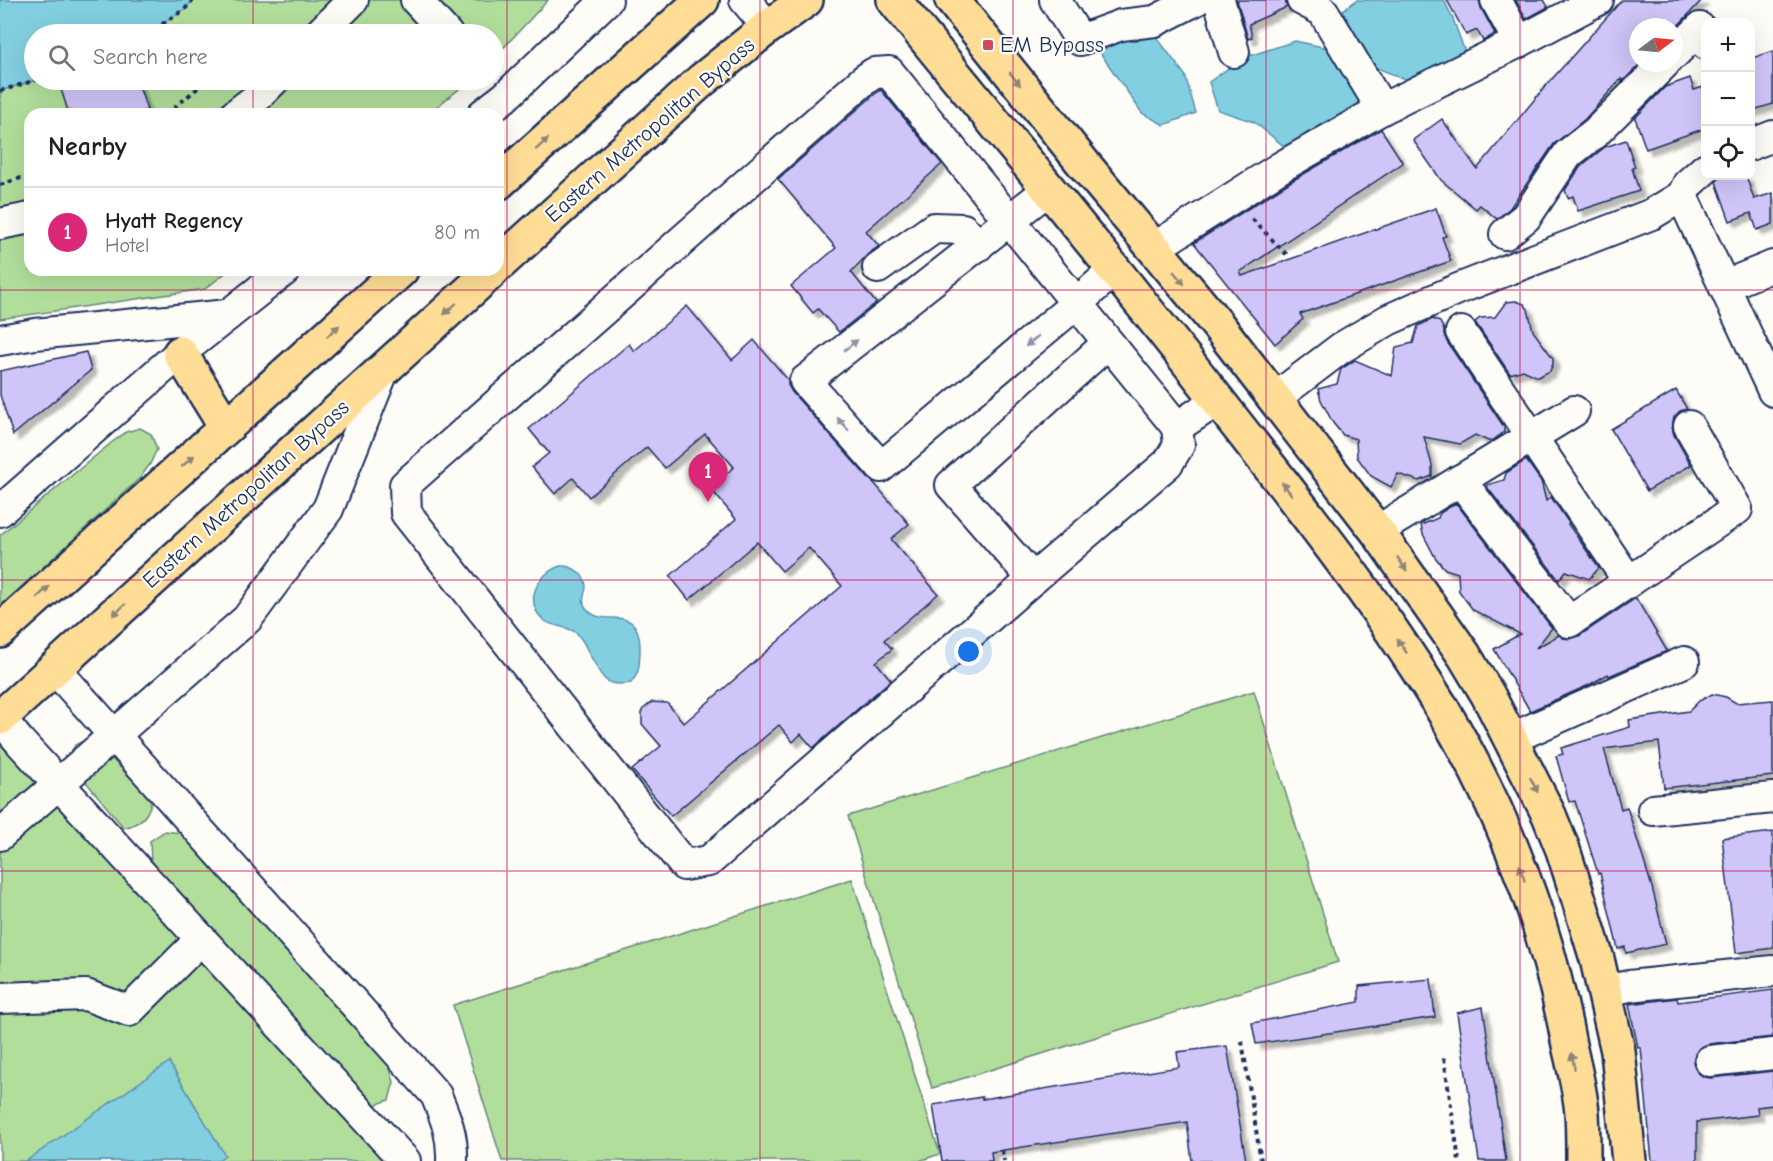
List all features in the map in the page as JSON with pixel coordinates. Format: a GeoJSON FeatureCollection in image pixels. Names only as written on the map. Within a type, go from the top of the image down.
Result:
{"type":"FeatureCollection","features":[{"type":"Feature","properties":{"kind":"main road"},"geometry":{"type":"LineString","coordinates":[[504,178],[702,0]]}},
{"type":"Feature","properties":{"kind":"main road","name":"Eastern Metropolitan Bypass"},"geometry":{"type":"LineString","coordinates":[[504,260],[702,80],[806,0]]}},
{"type":"Feature","properties":{"kind":"main road"},"geometry":{"type":"LineString","coordinates":[[894,0],[1218,400],[1356,578],[1425,680],[1470,759],[1503,825],[1520,866],[1553,971],[1564,1017],[1581,1110],[1583,1161]]}},
{"type":"Feature","properties":{"kind":"main road"},"geometry":{"type":"LineString","coordinates":[[952,0],[1275,398],[1377,531],[1464,656],[1488,695],[1549,815],[1563,850],[1597,959],[1618,1051],[1629,1161]]}},
{"type":"Feature","properties":{"kind":"main road"},"geometry":{"type":"LineString","coordinates":[[0,631],[394,276]]}},
{"type":"Feature","properties":{"kind":"main road","name":"Eastern Metropolitan Bypass"},"geometry":{"type":"LineString","coordinates":[[0,718],[486,276]]}},
{"type":"Feature","properties":{"kind":"main road"},"geometry":{"type":"LineString","coordinates":[[180,353],[226,427]]}},
{"type":"Feature","properties":{"kind":"main road"},"geometry":{"type":"LineString","coordinates":[[1425,680],[1464,656]]}},
{"type":"Feature","properties":{"kind":"main road"},"geometry":{"type":"LineString","coordinates":[[1581,1110],[1624,1106]]}},
{"type":"Feature","properties":{"kind":"street"},"geometry":{"type":"LineString","coordinates":[[329,24],[353,0]]}},
{"type":"Feature","properties":{"kind":"street"},"geometry":{"type":"LineString","coordinates":[[416,0],[438,24]]}},
{"type":"Feature","properties":{"kind":"street"},"geometry":{"type":"LineString","coordinates":[[493,101],[607,0]]}},
{"type":"Feature","properties":{"kind":"street"},"geometry":{"type":"LineString","coordinates":[[745,0],[768,27]]}},
{"type":"Feature","properties":{"kind":"street"},"geometry":{"type":"LineString","coordinates":[[1055,0],[1080,40],[1121,25],[1155,21],[1196,0]]}},
{"type":"Feature","properties":{"kind":"street"},"geometry":{"type":"LineString","coordinates":[[1219,0],[1234,52]]}},
{"type":"Feature","properties":{"kind":"street"},"geometry":{"type":"LineString","coordinates":[[1302,0],[1323,11],[1382,109]]}},
{"type":"Feature","properties":{"kind":"street"},"geometry":{"type":"LineString","coordinates":[[1496,0],[1519,42]]}},
{"type":"Feature","properties":{"kind":"street"},"geometry":{"type":"LineString","coordinates":[[1154,248],[1281,167],[1382,109],[1519,42],[1598,0]]}},
{"type":"Feature","properties":{"kind":"street"},"geometry":{"type":"LineString","coordinates":[[1683,45],[1700,28],[1701,31]]}},
{"type":"Feature","properties":{"kind":"street"},"geometry":{"type":"LineString","coordinates":[[889,72],[1077,303],[1177,427],[1179,445],[1168,462],[709,861],[684,865],[406,513],[405,485],[874,73],[889,72]]}},
{"type":"Feature","properties":{"kind":"street"},"geometry":{"type":"LineString","coordinates":[[1505,234],[1526,217],[1568,154],[1596,132],[1656,72]]}},
{"type":"Feature","properties":{"kind":"street"},"geometry":{"type":"LineString","coordinates":[[244,108],[264,90]]}},
{"type":"Feature","properties":{"kind":"street"},"geometry":{"type":"LineString","coordinates":[[1755,144],[1773,136]]}},
{"type":"Feature","properties":{"kind":"street"},"geometry":{"type":"LineString","coordinates":[[1275,398],[1341,348],[1388,320],[1458,289],[1652,214],[1682,196],[1688,184],[1701,172]]}},
{"type":"Feature","properties":{"kind":"street"},"geometry":{"type":"LineString","coordinates":[[1049,189],[805,381],[880,467],[1114,270]]}},
{"type":"Feature","properties":{"kind":"street"},"geometry":{"type":"LineString","coordinates":[[1682,196],[1772,385]]}},
{"type":"Feature","properties":{"kind":"street"},"geometry":{"type":"LineString","coordinates":[[0,224],[24,219]]}},
{"type":"Feature","properties":{"kind":"street"},"geometry":{"type":"LineString","coordinates":[[878,268],[934,228],[963,229],[978,246]]}},
{"type":"Feature","properties":{"kind":"street"},"geometry":{"type":"LineString","coordinates":[[1724,286],[1773,266]]}},
{"type":"Feature","properties":{"kind":"street"},"geometry":{"type":"LineString","coordinates":[[0,512],[180,353],[277,276]]}},
{"type":"Feature","properties":{"kind":"street"},"geometry":{"type":"LineString","coordinates":[[0,340],[35,334],[228,315]]}},
{"type":"Feature","properties":{"kind":"street"},"geometry":{"type":"LineString","coordinates":[[1461,332],[1629,582]]}},
{"type":"Feature","properties":{"kind":"street"},"geometry":{"type":"LineString","coordinates":[[1033,579],[951,485],[1108,343]]}},
{"type":"Feature","properties":{"kind":"street"},"geometry":{"type":"LineString","coordinates":[[0,836],[247,619],[328,509],[384,369]]}},
{"type":"Feature","properties":{"kind":"street"},"geometry":{"type":"LineString","coordinates":[[1177,427],[1218,400]]}},
{"type":"Feature","properties":{"kind":"street"},"geometry":{"type":"LineString","coordinates":[[1377,531],[1574,411]]}},
{"type":"Feature","properties":{"kind":"street"},"geometry":{"type":"LineString","coordinates":[[1460,480],[1569,622],[1737,508],[1689,426]]}},
{"type":"Feature","properties":{"kind":"street"},"geometry":{"type":"LineString","coordinates":[[1510,739],[1684,662]]}},
{"type":"Feature","properties":{"kind":"street"},"geometry":{"type":"LineString","coordinates":[[54,668],[436,1095],[453,1142],[453,1161]]}},
{"type":"Feature","properties":{"kind":"street"},"geometry":{"type":"LineString","coordinates":[[0,718],[405,1161]]}},
{"type":"Feature","properties":{"kind":"street"},"geometry":{"type":"LineString","coordinates":[[1653,810],[1773,798]]}},
{"type":"Feature","properties":{"kind":"street"},"geometry":{"type":"LineString","coordinates":[[0,998],[86,995],[129,1011],[201,939]]}},
{"type":"Feature","properties":{"kind":"street"},"geometry":{"type":"LineString","coordinates":[[1605,991],[1629,986],[1773,971]]}},
{"type":"Feature","properties":{"kind":"street"},"geometry":{"type":"LineString","coordinates":[[1710,1061],[1773,1054]]}},
{"type":"Feature","properties":{"kind":"path"},"geometry":{"type":"LineString","coordinates":[[162,24],[185,9],[193,0]]}},
{"type":"Feature","properties":{"kind":"path"},"geometry":{"type":"LineString","coordinates":[[0,91],[24,84]]}},
{"type":"Feature","properties":{"kind":"path"},"geometry":{"type":"LineString","coordinates":[[174,108],[195,90]]}},
{"type":"Feature","properties":{"kind":"path"},"geometry":{"type":"LineString","coordinates":[[0,185],[24,177]]}},
{"type":"Feature","properties":{"kind":"path"},"geometry":{"type":"LineString","coordinates":[[1233,199],[1289,257]]}},
{"type":"Feature","properties":{"kind":"path"},"geometry":{"type":"LineString","coordinates":[[1242,1041],[1261,1161]]}},
{"type":"Feature","properties":{"kind":"path"},"geometry":{"type":"LineString","coordinates":[[1444,1058],[1459,1161]]}},
{"type":"Feature","properties":{"kind":"path"},"geometry":{"type":"LineString","coordinates":[[1002,1150],[1005,1161]]}},
{"type":"Feature","properties":{"kind":"green space"},"geometry":{"type":"Polygon","coordinates":[[[0,0],[548,0],[504,47],[504,24],[24,24],[24,90],[458,90],[435,108],[24,108],[24,276],[221,276],[205,289],[0,319],[0,0]]]}},
{"type":"Feature","properties":{"kind":"green space"},"geometry":{"type":"Polygon","coordinates":[[[140,428],[151,434],[157,449],[140,478],[0,607],[0,535],[111,443],[126,432],[140,428]]]}},
{"type":"Feature","properties":{"kind":"green space"},"geometry":{"type":"Polygon","coordinates":[[[1254,691],[1338,962],[932,1088],[848,816],[1254,691]]]}},
{"type":"Feature","properties":{"kind":"green space"},"geometry":{"type":"Polygon","coordinates":[[[0,733],[388,1161],[0,1161],[0,733]]]}},
{"type":"Feature","properties":{"kind":"green space"},"geometry":{"type":"Polygon","coordinates":[[[85,740],[96,743],[152,799],[146,815],[135,824],[124,828],[67,759],[75,745],[85,740]]]}},
{"type":"Feature","properties":{"kind":"green space"},"geometry":{"type":"Polygon","coordinates":[[[165,831],[180,833],[196,848],[388,1063],[394,1082],[389,1100],[375,1105],[362,1099],[161,878],[151,861],[150,841],[165,831]]]}},
{"type":"Feature","properties":{"kind":"green space"},"geometry":{"type":"Polygon","coordinates":[[[852,879],[940,1154],[919,1161],[502,1161],[453,1005],[852,879]]]}},
{"type":"Feature","properties":{"kind":"water"},"geometry":{"type":"Polygon","coordinates":[[[0,0],[193,0],[185,9],[162,24],[24,24],[24,84],[0,91],[0,0]]]}},
{"type":"Feature","properties":{"kind":"water"},"geometry":{"type":"Polygon","coordinates":[[[1357,0],[1444,0],[1465,52],[1412,82],[1369,65],[1339,13],[1357,0]]]}},
{"type":"Feature","properties":{"kind":"water"},"geometry":{"type":"Polygon","coordinates":[[[1152,31],[1185,75],[1196,113],[1164,125],[1142,113],[1096,47],[1152,31]]]}},
{"type":"Feature","properties":{"kind":"water"},"geometry":{"type":"Polygon","coordinates":[[[1295,41],[1332,49],[1367,104],[1290,151],[1254,122],[1218,110],[1209,82],[1243,58],[1295,41]]]}},
{"type":"Feature","properties":{"kind":"water"},"geometry":{"type":"Polygon","coordinates":[[[560,566],[574,569],[584,578],[586,587],[584,604],[594,615],[628,620],[635,626],[639,636],[640,652],[638,672],[631,683],[608,682],[598,670],[577,633],[549,623],[538,614],[534,606],[535,590],[545,575],[560,566]]]}},
{"type":"Feature","properties":{"kind":"water"},"geometry":{"type":"Polygon","coordinates":[[[169,1062],[225,1155],[217,1161],[26,1161],[169,1062]]]}},
{"type":"Feature","properties":{"kind":"building"},"geometry":{"type":"Polygon","coordinates":[[[1237,0],[1285,0],[1287,7],[1249,24],[1252,37],[1248,39],[1237,0]]]}},
{"type":"Feature","properties":{"kind":"building"},"geometry":{"type":"Polygon","coordinates":[[[1447,0],[1479,0],[1495,34],[1483,41],[1477,30],[1466,35],[1447,0]]]}},
{"type":"Feature","properties":{"kind":"building"},"geometry":{"type":"Polygon","coordinates":[[[1516,0],[1544,0],[1548,7],[1526,19],[1516,0]]]}},
{"type":"Feature","properties":{"kind":"building"},"geometry":{"type":"Polygon","coordinates":[[[1622,0],[1702,0],[1683,20],[1683,18],[1629,18],[1629,72],[1632,72],[1622,82],[1621,79],[1585,119],[1554,144],[1510,208],[1497,219],[1480,205],[1476,209],[1441,180],[1413,140],[1442,119],[1477,169],[1544,88],[1622,0]]]}},
{"type":"Feature","properties":{"kind":"building"},"geometry":{"type":"Polygon","coordinates":[[[1773,51],[1773,104],[1755,109],[1755,72],[1755,57],[1773,51]]]}},
{"type":"Feature","properties":{"kind":"building"},"geometry":{"type":"Polygon","coordinates":[[[1690,78],[1694,90],[1701,88],[1701,130],[1646,149],[1635,118],[1665,87],[1690,78]]]}},
{"type":"Feature","properties":{"kind":"building"},"geometry":{"type":"Polygon","coordinates":[[[61,90],[140,90],[146,108],[67,108],[61,90]]]}},
{"type":"Feature","properties":{"kind":"building"},"geometry":{"type":"Polygon","coordinates":[[[881,90],[942,164],[866,231],[879,246],[851,272],[876,303],[839,332],[818,309],[813,313],[791,286],[836,248],[778,179],[881,90]]]}},
{"type":"Feature","properties":{"kind":"building"},"geometry":{"type":"Polygon","coordinates":[[[1381,129],[1403,163],[1240,272],[1242,276],[1436,208],[1446,236],[1442,237],[1451,261],[1300,314],[1303,319],[1275,344],[1194,243],[1290,182],[1381,129]]]}},
{"type":"Feature","properties":{"kind":"building"},"geometry":{"type":"Polygon","coordinates":[[[1626,140],[1635,167],[1632,168],[1639,191],[1578,211],[1573,196],[1568,198],[1565,190],[1581,166],[1605,147],[1626,140]]]}},
{"type":"Feature","properties":{"kind":"building"},"geometry":{"type":"Polygon","coordinates":[[[1718,180],[1747,180],[1754,199],[1773,193],[1773,224],[1757,230],[1751,213],[1730,221],[1716,182],[1718,180]]]}},
{"type":"Feature","properties":{"kind":"building"},"geometry":{"type":"Polygon","coordinates":[[[1516,301],[1524,304],[1528,309],[1533,331],[1553,358],[1550,371],[1538,377],[1523,370],[1510,374],[1475,322],[1480,318],[1495,317],[1506,302],[1516,301]]]}},
{"type":"Feature","properties":{"kind":"building"},"geometry":{"type":"Polygon","coordinates":[[[687,306],[732,360],[754,340],[788,380],[792,392],[909,524],[891,539],[938,594],[884,640],[892,649],[876,662],[891,680],[813,748],[801,734],[793,742],[779,725],[671,816],[632,770],[661,746],[642,724],[642,710],[652,702],[667,703],[684,723],[842,586],[809,548],[782,571],[757,542],[689,600],[670,576],[736,519],[710,488],[734,467],[705,434],[665,468],[647,447],[589,497],[573,478],[555,494],[532,467],[549,453],[529,429],[629,344],[634,351],[687,306]]]}},
{"type":"Feature","properties":{"kind":"building"},"geometry":{"type":"Polygon","coordinates":[[[1433,319],[1440,322],[1447,342],[1504,427],[1504,432],[1492,441],[1475,435],[1460,444],[1424,437],[1432,465],[1432,476],[1419,481],[1398,474],[1391,487],[1371,476],[1357,457],[1356,439],[1343,435],[1333,423],[1318,389],[1337,384],[1341,369],[1355,360],[1392,376],[1396,347],[1413,343],[1418,326],[1433,319]]]}},
{"type":"Feature","properties":{"kind":"building"},"geometry":{"type":"Polygon","coordinates":[[[86,352],[91,370],[13,435],[0,395],[0,371],[86,352]]]}},
{"type":"Feature","properties":{"kind":"building"},"geometry":{"type":"Polygon","coordinates":[[[1676,390],[1687,409],[1680,411],[1674,417],[1672,427],[1691,465],[1647,491],[1611,429],[1676,390]]]}},
{"type":"Feature","properties":{"kind":"building"},"geometry":{"type":"Polygon","coordinates":[[[1526,460],[1541,481],[1546,501],[1551,497],[1599,568],[1589,579],[1566,571],[1559,580],[1487,487],[1487,485],[1504,480],[1506,473],[1526,460]]]}},
{"type":"Feature","properties":{"kind":"building"},"geometry":{"type":"Polygon","coordinates":[[[1456,503],[1552,628],[1536,648],[1559,635],[1570,639],[1579,636],[1636,598],[1667,651],[1609,676],[1608,674],[1530,711],[1494,649],[1520,634],[1473,610],[1459,591],[1458,573],[1445,569],[1435,557],[1423,534],[1421,525],[1438,518],[1440,513],[1456,503]]]}},
{"type":"Feature","properties":{"kind":"building"},"geometry":{"type":"Polygon","coordinates":[[[1712,694],[1726,697],[1736,703],[1773,700],[1773,776],[1664,788],[1659,742],[1604,749],[1621,809],[1627,807],[1652,887],[1666,944],[1626,953],[1625,947],[1618,949],[1600,873],[1598,874],[1575,801],[1569,802],[1556,756],[1563,754],[1561,748],[1630,727],[1629,720],[1689,711],[1699,701],[1712,694]]]}},
{"type":"Feature","properties":{"kind":"building"},"geometry":{"type":"Polygon","coordinates":[[[1773,832],[1773,948],[1736,953],[1722,838],[1773,832]]]}},
{"type":"Feature","properties":{"kind":"building"},"geometry":{"type":"Polygon","coordinates":[[[1431,979],[1435,1017],[1256,1044],[1252,1023],[1359,1002],[1359,986],[1431,979]]]}},
{"type":"Feature","properties":{"kind":"building"},"geometry":{"type":"Polygon","coordinates":[[[1773,990],[1773,1037],[1708,1044],[1699,1048],[1693,1062],[1697,1072],[1704,1077],[1711,1078],[1773,1071],[1773,1105],[1757,1107],[1758,1115],[1697,1122],[1697,1161],[1652,1161],[1641,1048],[1638,1048],[1629,1004],[1677,998],[1678,1002],[1773,990]]]}},
{"type":"Feature","properties":{"kind":"building"},"geometry":{"type":"Polygon","coordinates":[[[1483,1007],[1506,1161],[1479,1161],[1457,1013],[1483,1007]]]}},
{"type":"Feature","properties":{"kind":"building"},"geometry":{"type":"Polygon","coordinates":[[[1227,1046],[1246,1161],[1192,1161],[1187,1122],[991,1152],[992,1161],[942,1161],[933,1105],[1179,1067],[1177,1052],[1227,1046]]]}},
{"type":"Feature","properties":{"kind":"place","name":"EM Bypass"},"geometry":{"type":"Point","coordinates":[988,45]}},
{"type":"Feature","properties":{"kind":"place","name":"Hyatt Regency"},"geometry":{"type":"Point","coordinates":[708,502]}}]}
